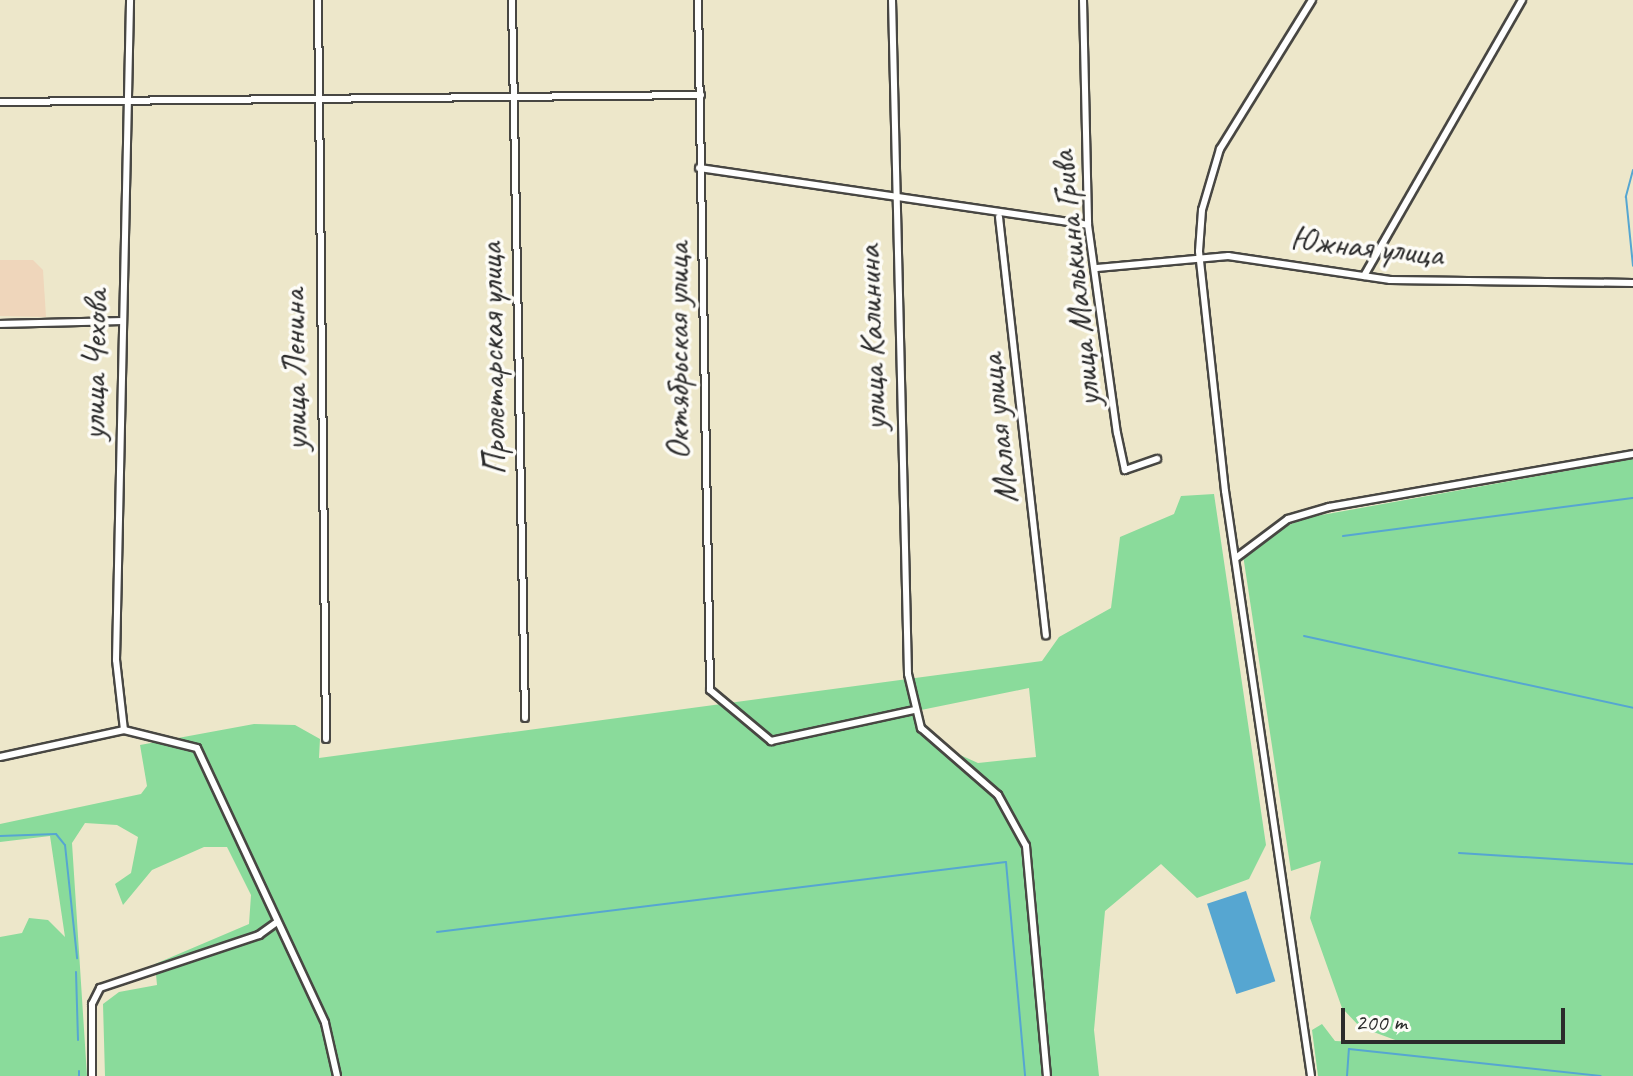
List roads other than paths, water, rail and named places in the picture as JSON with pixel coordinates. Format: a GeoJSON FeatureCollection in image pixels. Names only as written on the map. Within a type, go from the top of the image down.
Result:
{"type":"FeatureCollection","features":[{"type":"Feature","properties":{"kind":"street","name":"улица Чехова"},"geometry":{"type":"LineString","coordinates":[[124,730],[116,660],[120,321],[130,0]]}},
{"type":"Feature","properties":{"kind":"street","name":"улица Ленина"},"geometry":{"type":"LineString","coordinates":[[318,0],[326,739]]}},
{"type":"Feature","properties":{"kind":"street","name":"Пролетарская улица"},"geometry":{"type":"LineString","coordinates":[[512,0],[525,718]]}},
{"type":"Feature","properties":{"kind":"street","name":"Октябрьская улица"},"geometry":{"type":"LineString","coordinates":[[698,0],[707,631],[717,699],[771,741],[914,710]]}},
{"type":"Feature","properties":{"kind":"street","name":"улица Калинина"},"geometry":{"type":"LineString","coordinates":[[892,0],[894,195],[908,674],[914,710]]}},
{"type":"Feature","properties":{"kind":"street","name":"улица Малькина Грива"},"geometry":{"type":"LineString","coordinates":[[1083,0],[1088,225],[1097,268],[1125,470],[1157,459]]}},
{"type":"Feature","properties":{"kind":"street"},"geometry":{"type":"LineString","coordinates":[[1311,1076],[1236,558],[1200,258],[1202,210],[1220,149],[1312,0]]}},
{"type":"Feature","properties":{"kind":"street"},"geometry":{"type":"LineString","coordinates":[[1364,276],[1522,0]]}},
{"type":"Feature","properties":{"kind":"street"},"geometry":{"type":"LineString","coordinates":[[0,102],[701,95]]}},
{"type":"Feature","properties":{"kind":"street"},"geometry":{"type":"LineString","coordinates":[[699,168],[894,195],[999,217],[1088,225]]}},
{"type":"Feature","properties":{"kind":"street","name":"Малая улица"},"geometry":{"type":"LineString","coordinates":[[999,217],[1046,635]]}},
{"type":"Feature","properties":{"kind":"street","name":"Южная улица"},"geometry":{"type":"LineString","coordinates":[[1097,268],[1200,258],[1364,276],[1630,283]]}},
{"type":"Feature","properties":{"kind":"street"},"geometry":{"type":"LineString","coordinates":[[0,324],[120,321]]}},
{"type":"Feature","properties":{"kind":"street"},"geometry":{"type":"LineString","coordinates":[[1236,558],[1288,519],[1329,507],[1633,454]]}},
{"type":"Feature","properties":{"kind":"street"},"geometry":{"type":"LineString","coordinates":[[914,710],[935,746],[998,795],[1026,846],[1047,1076]]}},
{"type":"Feature","properties":{"kind":"street"},"geometry":{"type":"LineString","coordinates":[[0,757],[124,730],[197,748],[325,1023],[337,1076]]}},
{"type":"Feature","properties":{"kind":"street"},"geometry":{"type":"LineString","coordinates":[[92,1076],[92,1004],[100,988],[259,935],[277,922]]}},
{"type":"Feature","properties":{"kind":"water"},"geometry":{"type":"Polygon","coordinates":[[[1246,891],[1275,981],[1236,994],[1207,904],[1246,891]]]}},
{"type":"Feature","properties":{"kind":"waterway"},"geometry":{"type":"LineString","coordinates":[[1633,170],[1626,197],[1633,266]]}},
{"type":"Feature","properties":{"kind":"waterway"},"geometry":{"type":"LineString","coordinates":[[1343,536],[1633,498]]}},
{"type":"Feature","properties":{"kind":"waterway"},"geometry":{"type":"LineString","coordinates":[[1304,636],[1633,708]]}},
{"type":"Feature","properties":{"kind":"waterway"},"geometry":{"type":"LineString","coordinates":[[0,836],[56,834],[65,845],[77,958]]}},
{"type":"Feature","properties":{"kind":"waterway"},"geometry":{"type":"LineString","coordinates":[[1459,853],[1633,864]]}},
{"type":"Feature","properties":{"kind":"waterway"},"geometry":{"type":"LineString","coordinates":[[437,932],[1006,862],[1025,1076]]}},
{"type":"Feature","properties":{"kind":"waterway"},"geometry":{"type":"LineString","coordinates":[[76,972],[78,1040]]}},
{"type":"Feature","properties":{"kind":"waterway"},"geometry":{"type":"LineString","coordinates":[[1347,1076],[1349,1049],[1601,1076]]}},
{"type":"Feature","properties":{"kind":"waterway"},"geometry":{"type":"LineString","coordinates":[[79,1071],[79,1076]]}}]}
